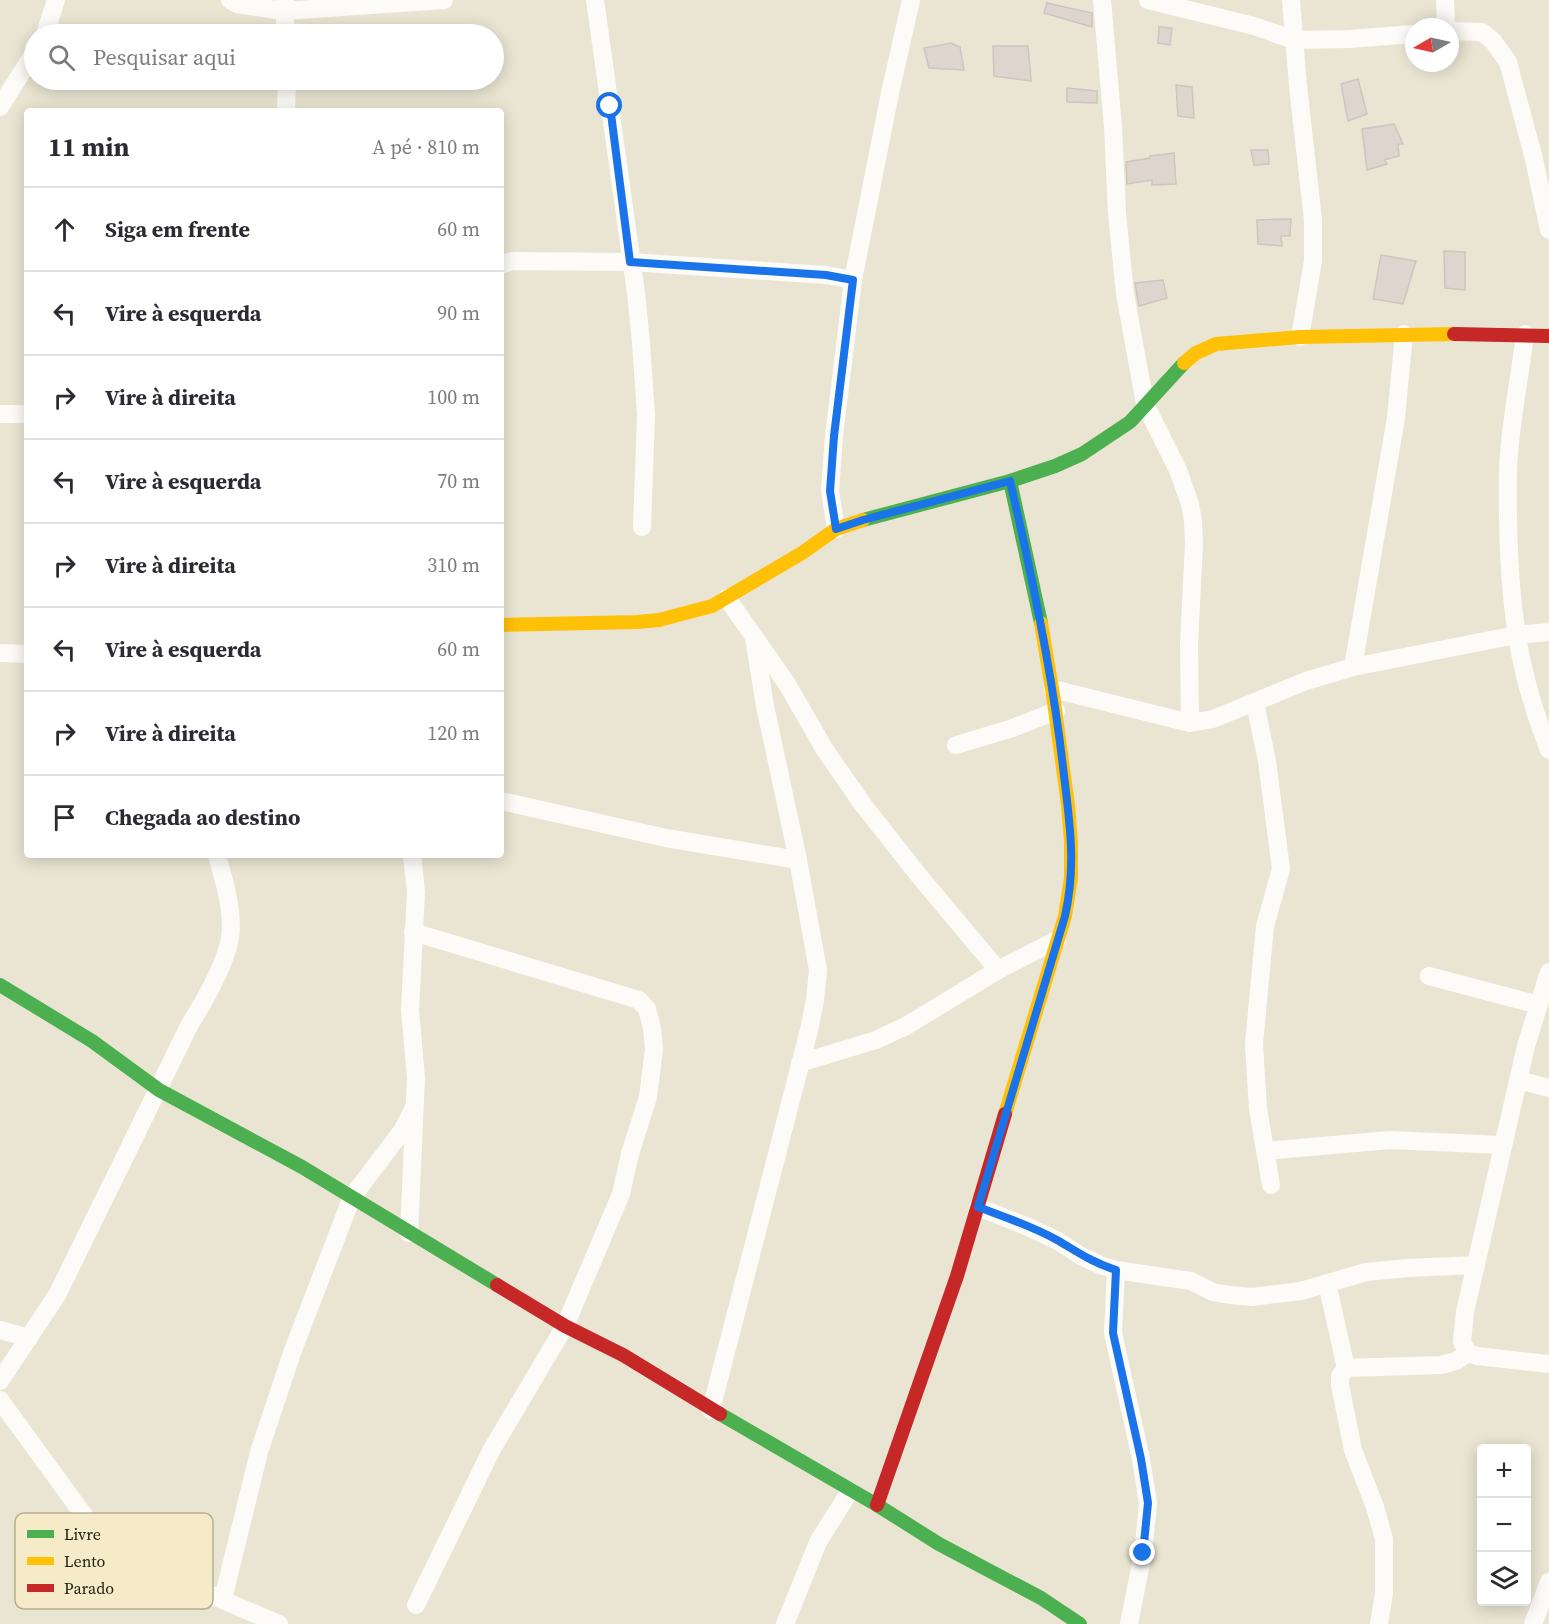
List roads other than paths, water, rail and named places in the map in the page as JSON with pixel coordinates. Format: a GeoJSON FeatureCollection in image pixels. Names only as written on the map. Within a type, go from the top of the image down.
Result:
{"type":"FeatureCollection","features":[{"type":"Feature","properties":{"kind":"street"},"geometry":{"type":"LineString","coordinates":[[48,24],[56,0]]}},
{"type":"Feature","properties":{"kind":"street"},"geometry":{"type":"LineString","coordinates":[[230,0],[237,4],[284,6],[444,0]]}},
{"type":"Feature","properties":{"kind":"street"},"geometry":{"type":"LineString","coordinates":[[595,0],[636,293],[646,415],[642,527]]}},
{"type":"Feature","properties":{"kind":"street"},"geometry":{"type":"LineString","coordinates":[[836,529],[830,491],[834,436],[853,280],[887,105],[911,0]]}},
{"type":"Feature","properties":{"kind":"street"},"geometry":{"type":"LineString","coordinates":[[1102,0],[1125,294],[1145,404],[1178,470],[1190,504],[1193,521],[1189,645],[1190,723]]}},
{"type":"Feature","properties":{"kind":"street"},"geometry":{"type":"LineString","coordinates":[[1148,0],[1254,26],[1294,40],[1405,35]]}},
{"type":"Feature","properties":{"kind":"street"},"geometry":{"type":"LineString","coordinates":[[1291,0],[1313,220],[1313,261],[1300,336]]}},
{"type":"Feature","properties":{"kind":"street"},"geometry":{"type":"LineString","coordinates":[[1445,0],[1446,18]]}},
{"type":"Feature","properties":{"kind":"street"},"geometry":{"type":"LineString","coordinates":[[284,6],[285,24]]}},
{"type":"Feature","properties":{"kind":"street"},"geometry":{"type":"LineString","coordinates":[[1459,32],[1482,32],[1493,41],[1508,63],[1542,156],[1549,230]]}},
{"type":"Feature","properties":{"kind":"street"},"geometry":{"type":"LineString","coordinates":[[0,107],[24,69]]}},
{"type":"Feature","properties":{"kind":"street"},"geometry":{"type":"LineString","coordinates":[[286,108],[287,90]]}},
{"type":"Feature","properties":{"kind":"street"},"geometry":{"type":"LineString","coordinates":[[504,264],[512,261],[630,262],[826,275],[853,280]]}},
{"type":"Feature","properties":{"kind":"street"},"geometry":{"type":"LineString","coordinates":[[1353,667],[1396,418],[1404,334]]}},
{"type":"Feature","properties":{"kind":"street"},"geometry":{"type":"LineString","coordinates":[[1525,334],[1508,469],[1511,582],[1516,635],[1524,672],[1549,750]]}},
{"type":"Feature","properties":{"kind":"street"},"geometry":{"type":"LineString","coordinates":[[504,625],[659,620],[712,606],[802,553],[836,529],[874,516],[1010,481],[1082,454],[1130,422],[1182,364],[1196,353],[1216,344],[1300,336],[1525,334],[1549,336]]}},
{"type":"Feature","properties":{"kind":"street"},"geometry":{"type":"LineString","coordinates":[[0,414],[24,414]]}},
{"type":"Feature","properties":{"kind":"street"},"geometry":{"type":"LineString","coordinates":[[877,1505],[957,1276],[1057,940],[1072,877],[1072,854],[1053,689],[1033,578],[1010,481]]}},
{"type":"Feature","properties":{"kind":"street"},"geometry":{"type":"LineString","coordinates":[[727,598],[787,684],[825,750],[864,806],[998,970]]}},
{"type":"Feature","properties":{"kind":"street"},"geometry":{"type":"LineString","coordinates":[[1053,689],[1190,723],[1213,719],[1306,681],[1353,667],[1516,635],[1549,632]]}},
{"type":"Feature","properties":{"kind":"street"},"geometry":{"type":"LineString","coordinates":[[711,1410],[813,1010],[818,970],[798,860],[765,706],[754,638]]}},
{"type":"Feature","properties":{"kind":"street"},"geometry":{"type":"LineString","coordinates":[[0,653],[24,654]]}},
{"type":"Feature","properties":{"kind":"street"},"geometry":{"type":"LineString","coordinates":[[1256,703],[1267,761],[1281,869],[1265,926],[1254,1044],[1258,1109],[1270,1185]]}},
{"type":"Feature","properties":{"kind":"street"},"geometry":{"type":"LineString","coordinates":[[956,745],[1013,728],[1056,711]]}},
{"type":"Feature","properties":{"kind":"street"},"geometry":{"type":"LineString","coordinates":[[504,802],[666,838],[798,860]]}},
{"type":"Feature","properties":{"kind":"street"},"geometry":{"type":"LineString","coordinates":[[0,1381],[57,1295],[190,1024],[213,983],[230,939],[230,914],[218,858]]}},
{"type":"Feature","properties":{"kind":"street"},"geometry":{"type":"LineString","coordinates":[[409,1233],[416,1077],[410,1010],[416,892],[412,858]]}},
{"type":"Feature","properties":{"kind":"street"},"geometry":{"type":"LineString","coordinates":[[413,932],[639,1000],[647,1009],[654,1049],[648,1097],[630,1154],[621,1194],[565,1326],[492,1449],[416,1605]]}},
{"type":"Feature","properties":{"kind":"street"},"geometry":{"type":"LineString","coordinates":[[800,1063],[876,1040],[906,1026],[998,970],[1057,940]]}},
{"type":"Feature","properties":{"kind":"street"},"geometry":{"type":"LineString","coordinates":[[1549,972],[1502,1145],[1465,1312],[1462,1342],[1468,1353],[1477,1356],[1549,1364]]}},
{"type":"Feature","properties":{"kind":"street"},"geometry":{"type":"LineString","coordinates":[[1429,976],[1539,1005]]}},
{"type":"Feature","properties":{"kind":"street"},"geometry":{"type":"LineString","coordinates":[[0,986],[92,1041],[159,1090],[302,1167],[565,1326],[623,1355],[711,1410],[877,1505],[939,1544],[1041,1598],[1080,1624]]}},
{"type":"Feature","properties":{"kind":"street"},"geometry":{"type":"LineString","coordinates":[[1518,1080],[1549,1088]]}},
{"type":"Feature","properties":{"kind":"street"},"geometry":{"type":"LineString","coordinates":[[223,1599],[259,1452],[293,1350],[352,1197],[402,1131],[414,1108]]}},
{"type":"Feature","properties":{"kind":"street"},"geometry":{"type":"LineString","coordinates":[[1265,1151],[1390,1140],[1502,1145]]}},
{"type":"Feature","properties":{"kind":"street"},"geometry":{"type":"LineString","coordinates":[[978,1207],[1026,1226],[1058,1241],[1081,1256],[1116,1270],[1191,1281],[1213,1292],[1252,1297],[1301,1291],[1366,1272],[1476,1265]]}},
{"type":"Feature","properties":{"kind":"street"},"geometry":{"type":"LineString","coordinates":[[1116,1270],[1113,1333],[1141,1459],[1148,1503],[1143,1553],[1129,1624]]}},
{"type":"Feature","properties":{"kind":"street"},"geometry":{"type":"LineString","coordinates":[[1328,1283],[1346,1368],[1340,1376],[1340,1385],[1353,1450],[1376,1507],[1384,1539],[1384,1593],[1379,1624]]}},
{"type":"Feature","properties":{"kind":"street"},"geometry":{"type":"LineString","coordinates":[[0,1330],[29,1338]]}},
{"type":"Feature","properties":{"kind":"street"},"geometry":{"type":"LineString","coordinates":[[1346,1368],[1442,1365],[1468,1353]]}},
{"type":"Feature","properties":{"kind":"street"},"geometry":{"type":"LineString","coordinates":[[0,1400],[82,1513]]}},
{"type":"Feature","properties":{"kind":"street"},"geometry":{"type":"LineString","coordinates":[[785,1624],[818,1542],[850,1491]]}},
{"type":"Feature","properties":{"kind":"street"},"geometry":{"type":"LineString","coordinates":[[1533,1624],[1549,1582]]}},
{"type":"Feature","properties":{"kind":"street"},"geometry":{"type":"LineString","coordinates":[[213,1595],[279,1624]]}}]}
